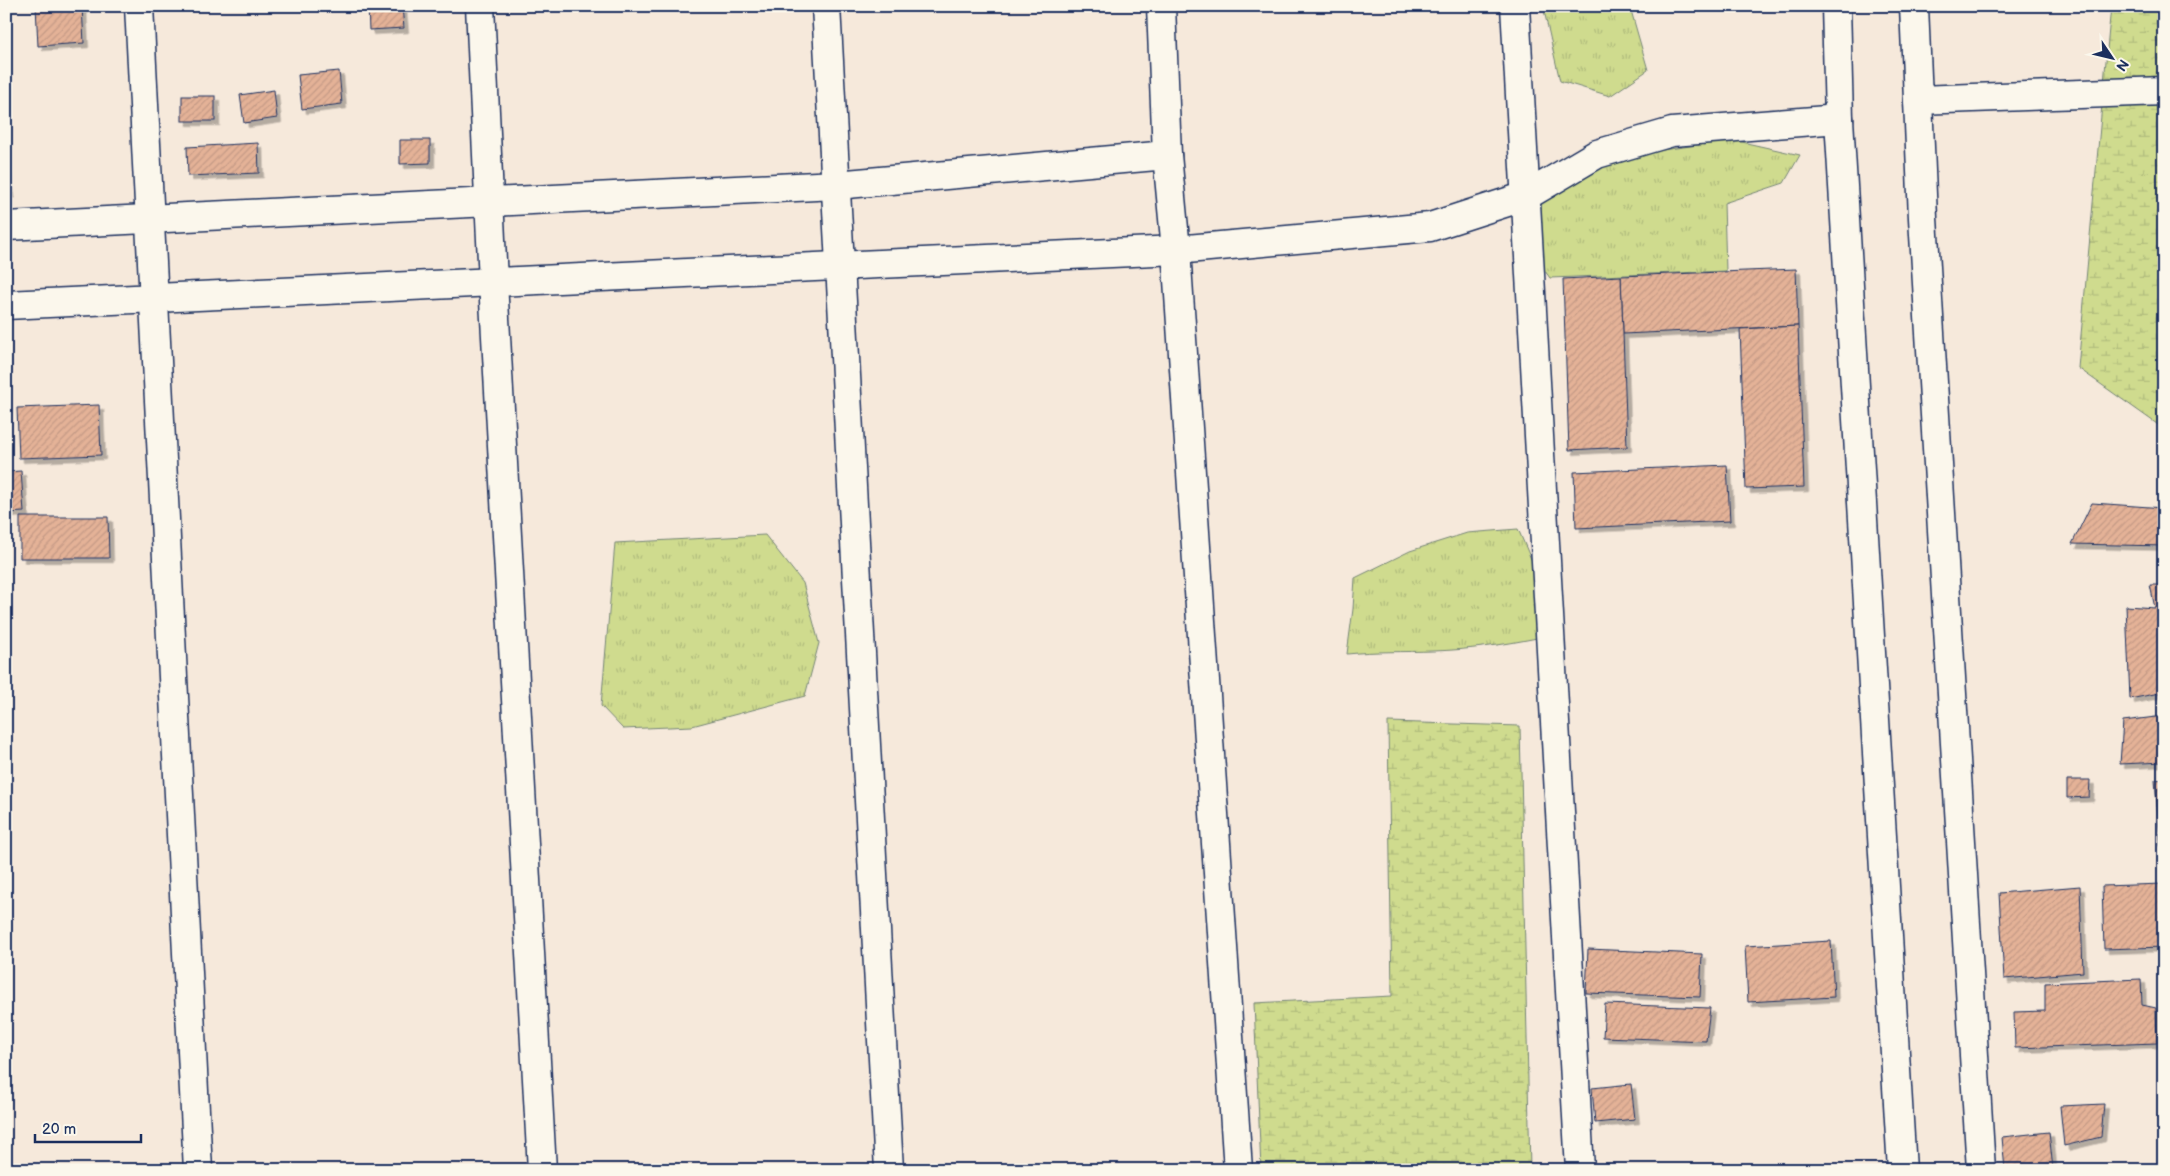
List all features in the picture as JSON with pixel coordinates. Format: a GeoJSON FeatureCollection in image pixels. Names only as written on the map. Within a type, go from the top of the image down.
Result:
{"type":"FeatureCollection","features":[{"type":"Feature","properties":{"kind":"street"},"geometry":{"type":"LineString","coordinates":[[139,6],[198,1170]]}},
{"type":"Feature","properties":{"kind":"street"},"geometry":{"type":"LineString","coordinates":[[480,6],[493,282],[542,1170]]}},
{"type":"Feature","properties":{"kind":"street"},"geometry":{"type":"LineString","coordinates":[[826,6],[889,1170]]}},
{"type":"Feature","properties":{"kind":"street"},"geometry":{"type":"LineString","coordinates":[[1161,6],[1167,155],[1176,250],[1238,1170]]}},
{"type":"Feature","properties":{"kind":"street"},"geometry":{"type":"LineString","coordinates":[[1515,6],[1580,1170]]}},
{"type":"Feature","properties":{"kind":"street"},"geometry":{"type":"LineString","coordinates":[[1836,6],[1839,119],[1902,1170]]}},
{"type":"Feature","properties":{"kind":"street"},"geometry":{"type":"LineString","coordinates":[[1914,6],[1923,218],[1981,1170]]}},
{"type":"Feature","properties":{"kind":"street"},"geometry":{"type":"LineString","coordinates":[[1918,100],[2164,91]]}},
{"type":"Feature","properties":{"kind":"street"},"geometry":{"type":"LineString","coordinates":[[6,305],[1176,250],[1430,227],[1526,196],[1597,154],[1672,132],[1839,119]]}},
{"type":"Feature","properties":{"kind":"street"},"geometry":{"type":"LineString","coordinates":[[6,226],[836,185],[1167,155]]}},
{"type":"Feature","properties":{"kind":"green space"},"geometry":{"type":"Polygon","coordinates":[[[1543,6],[1632,6],[1632,14],[1648,70],[1610,96],[1560,81],[1543,6]]]}},
{"type":"Feature","properties":{"kind":"green space"},"geometry":{"type":"Polygon","coordinates":[[[2111,6],[2164,6],[2164,429],[2078,368],[2111,6]]]}},
{"type":"Feature","properties":{"kind":"green space"},"geometry":{"type":"Polygon","coordinates":[[[1733,140],[1800,155],[1784,183],[1724,203],[1726,271],[1550,278],[1522,239],[1541,189],[1584,161],[1733,140]]]}},
{"type":"Feature","properties":{"kind":"green space"},"geometry":{"type":"Polygon","coordinates":[[[1518,529],[1537,573],[1537,638],[1459,650],[1347,654],[1355,578],[1410,551],[1467,533],[1518,529]]]}},
{"type":"Feature","properties":{"kind":"green space"},"geometry":{"type":"Polygon","coordinates":[[[765,535],[803,583],[819,643],[805,696],[692,726],[623,729],[601,706],[615,543],[765,535]]]}},
{"type":"Feature","properties":{"kind":"green space"},"geometry":{"type":"Polygon","coordinates":[[[1388,722],[1520,726],[1530,1170],[1261,1170],[1254,1003],[1392,996],[1388,722]]]}},
{"type":"Feature","properties":{"kind":"building"},"geometry":{"type":"Polygon","coordinates":[[[36,6],[82,6],[84,43],[38,46],[36,6]]]}},
{"type":"Feature","properties":{"kind":"building"},"geometry":{"type":"Polygon","coordinates":[[[368,6],[402,6],[404,28],[369,30],[368,6]]]}},
{"type":"Feature","properties":{"kind":"building"},"geometry":{"type":"Polygon","coordinates":[[[339,71],[342,104],[302,109],[298,75],[339,71]]]}},
{"type":"Feature","properties":{"kind":"building"},"geometry":{"type":"Polygon","coordinates":[[[274,90],[277,118],[244,123],[240,95],[274,90]]]}},
{"type":"Feature","properties":{"kind":"building"},"geometry":{"type":"Polygon","coordinates":[[[182,96],[215,96],[215,121],[182,121],[182,96]]]}},
{"type":"Feature","properties":{"kind":"building"},"geometry":{"type":"Polygon","coordinates":[[[400,140],[430,140],[430,163],[400,164],[400,140]]]}},
{"type":"Feature","properties":{"kind":"building"},"geometry":{"type":"Polygon","coordinates":[[[258,143],[259,173],[188,176],[187,147],[258,143]]]}},
{"type":"Feature","properties":{"kind":"building"},"geometry":{"type":"Polygon","coordinates":[[[6,164],[10,193],[6,194],[6,164]]]}},
{"type":"Feature","properties":{"kind":"building"},"geometry":{"type":"Polygon","coordinates":[[[1796,269],[1798,326],[1623,334],[1621,276],[1796,269]]]}},
{"type":"Feature","properties":{"kind":"building"},"geometry":{"type":"Polygon","coordinates":[[[1621,276],[1627,447],[1569,450],[1563,279],[1621,276]]]}},
{"type":"Feature","properties":{"kind":"building"},"geometry":{"type":"Polygon","coordinates":[[[1798,326],[1804,487],[1746,489],[1740,329],[1798,326]]]}},
{"type":"Feature","properties":{"kind":"building"},"geometry":{"type":"Polygon","coordinates":[[[99,405],[101,455],[19,458],[17,408],[99,405]]]}},
{"type":"Feature","properties":{"kind":"building"},"geometry":{"type":"Polygon","coordinates":[[[1727,465],[1730,521],[1576,528],[1574,472],[1727,465]]]}},
{"type":"Feature","properties":{"kind":"building"},"geometry":{"type":"Polygon","coordinates":[[[21,471],[24,512],[6,513],[6,472],[21,471]]]}},
{"type":"Feature","properties":{"kind":"building"},"geometry":{"type":"Polygon","coordinates":[[[2092,503],[2164,508],[2164,546],[2072,544],[2092,503]]]}},
{"type":"Feature","properties":{"kind":"building"},"geometry":{"type":"Polygon","coordinates":[[[20,517],[108,517],[109,558],[20,558],[20,517]]]}},
{"type":"Feature","properties":{"kind":"building"},"geometry":{"type":"Polygon","coordinates":[[[2150,585],[2164,585],[2164,692],[2130,699],[2126,606],[2155,608],[2150,585]]]}},
{"type":"Feature","properties":{"kind":"building"},"geometry":{"type":"Polygon","coordinates":[[[2164,716],[2164,762],[2120,764],[2123,721],[2164,716]]]}},
{"type":"Feature","properties":{"kind":"building"},"geometry":{"type":"Polygon","coordinates":[[[2164,779],[2164,855],[2161,855],[2155,780],[2164,779]]]}},
{"type":"Feature","properties":{"kind":"building"},"geometry":{"type":"Polygon","coordinates":[[[2067,780],[2090,780],[2089,797],[2067,798],[2067,780]]]}},
{"type":"Feature","properties":{"kind":"building"},"geometry":{"type":"Polygon","coordinates":[[[2164,884],[2164,947],[2104,949],[2102,886],[2164,884]]]}},
{"type":"Feature","properties":{"kind":"building"},"geometry":{"type":"Polygon","coordinates":[[[2080,886],[2083,972],[2004,979],[1999,893],[2080,886]]]}},
{"type":"Feature","properties":{"kind":"building"},"geometry":{"type":"Polygon","coordinates":[[[1831,941],[1834,997],[1748,1002],[1745,946],[1831,941]]]}},
{"type":"Feature","properties":{"kind":"building"},"geometry":{"type":"Polygon","coordinates":[[[1588,949],[1702,954],[1700,997],[1586,993],[1588,949]]]}},
{"type":"Feature","properties":{"kind":"building"},"geometry":{"type":"Polygon","coordinates":[[[2141,979],[2142,1005],[2156,1008],[2157,1043],[2015,1048],[2014,1012],[2045,1011],[2045,983],[2141,979]]]}},
{"type":"Feature","properties":{"kind":"building"},"geometry":{"type":"Polygon","coordinates":[[[1605,1004],[1710,1008],[1706,1041],[1603,1037],[1605,1004]]]}},
{"type":"Feature","properties":{"kind":"building"},"geometry":{"type":"Polygon","coordinates":[[[1631,1084],[1635,1119],[1595,1123],[1592,1088],[1631,1084]]]}},
{"type":"Feature","properties":{"kind":"building"},"geometry":{"type":"Polygon","coordinates":[[[2104,1104],[2101,1137],[2064,1146],[2060,1106],[2104,1104]]]}},
{"type":"Feature","properties":{"kind":"building"},"geometry":{"type":"Polygon","coordinates":[[[2049,1132],[2053,1169],[2005,1170],[2002,1137],[2049,1132]]]}}]}
